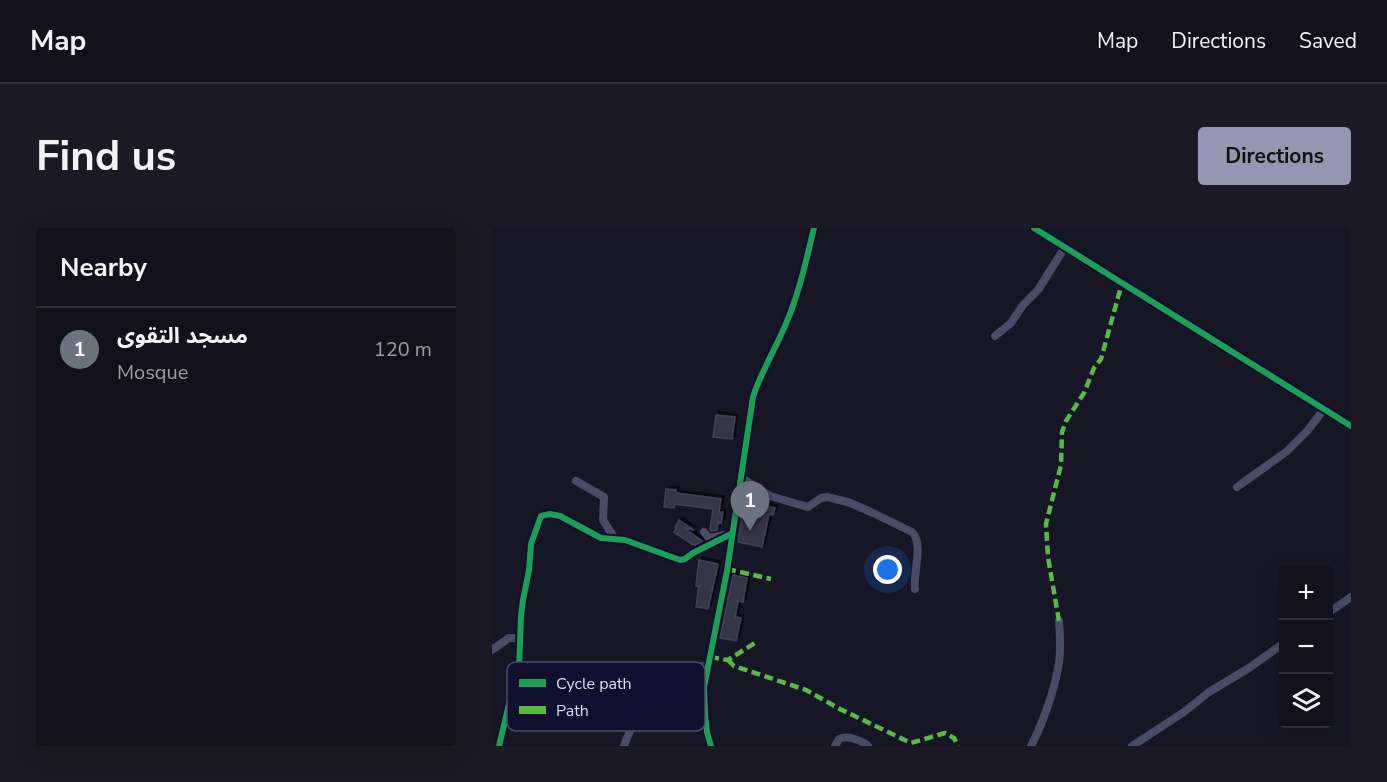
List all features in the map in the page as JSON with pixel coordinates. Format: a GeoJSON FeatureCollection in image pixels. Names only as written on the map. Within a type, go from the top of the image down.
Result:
{"type":"FeatureCollection","features":[{"type":"Feature","properties":{"kind":"street"},"geometry":{"type":"LineString","coordinates":[[705,682],[717,624],[729,535],[753,397],[785,327],[798,291],[814,228]]}},
{"type":"Feature","properties":{"kind":"street"},"geometry":{"type":"LineString","coordinates":[[1034,228],[1351,426]]}},
{"type":"Feature","properties":{"kind":"street"},"geometry":{"type":"LineString","coordinates":[[995,336],[1011,323],[1023,305],[1038,290],[1065,247]]}},
{"type":"Feature","properties":{"kind":"street"},"geometry":{"type":"LineString","coordinates":[[1237,488],[1286,452],[1308,430],[1324,409]]}},
{"type":"Feature","properties":{"kind":"street"},"geometry":{"type":"LineString","coordinates":[[740,477],[770,495],[808,507],[821,498],[828,497],[848,502],[912,531],[918,547],[915,589]]}},
{"type":"Feature","properties":{"kind":"street"},"geometry":{"type":"LineString","coordinates":[[576,481],[604,497],[603,520],[615,539]]}},
{"type":"Feature","properties":{"kind":"street"},"geometry":{"type":"LineString","coordinates":[[520,662],[521,615],[531,544],[542,516],[550,514],[560,516],[601,538],[626,540],[680,560],[729,535]]}},
{"type":"Feature","properties":{"kind":"street"},"geometry":{"type":"LineString","coordinates":[[704,532],[709,538],[723,534],[729,535]]}},
{"type":"Feature","properties":{"kind":"street"},"geometry":{"type":"LineString","coordinates":[[1333,609],[1351,597]]}},
{"type":"Feature","properties":{"kind":"street"},"geometry":{"type":"LineString","coordinates":[[1030,746],[1044,718],[1059,663],[1059,621]]}},
{"type":"Feature","properties":{"kind":"street"},"geometry":{"type":"LineString","coordinates":[[492,650],[509,638],[521,638]]}},
{"type":"Feature","properties":{"kind":"street"},"geometry":{"type":"LineString","coordinates":[[1132,746],[1279,646]]}},
{"type":"Feature","properties":{"kind":"street"},"geometry":{"type":"LineString","coordinates":[[499,746],[507,716]]}},
{"type":"Feature","properties":{"kind":"street"},"geometry":{"type":"LineString","coordinates":[[705,716],[711,746]]}},
{"type":"Feature","properties":{"kind":"street"},"geometry":{"type":"LineString","coordinates":[[624,746],[631,731]]}},
{"type":"Feature","properties":{"kind":"street"},"geometry":{"type":"LineString","coordinates":[[835,746],[838,739],[844,737],[868,746]]}},
{"type":"Feature","properties":{"kind":"building"},"geometry":{"type":"Polygon","coordinates":[[[716,415],[735,417],[732,439],[713,437],[716,415]]]}},
{"type":"Feature","properties":{"kind":"building"},"geometry":{"type":"Polygon","coordinates":[[[666,489],[676,490],[676,493],[721,499],[719,512],[723,512],[717,530],[711,531],[710,529],[713,509],[675,504],[674,508],[664,507],[666,489]]]}},
{"type":"Feature","properties":{"kind":"building"},"geometry":{"type":"Polygon","coordinates":[[[744,502],[775,508],[773,515],[769,514],[762,547],[738,542],[744,502]]]}},
{"type":"Feature","properties":{"kind":"building"},"geometry":{"type":"Polygon","coordinates":[[[679,520],[694,530],[684,528],[702,541],[695,545],[674,532],[679,520]]]}},
{"type":"Feature","properties":{"kind":"building"},"geometry":{"type":"Polygon","coordinates":[[[699,560],[718,564],[708,609],[696,607],[699,560]]]}},
{"type":"Feature","properties":{"kind":"building"},"geometry":{"type":"Polygon","coordinates":[[[733,575],[747,578],[743,602],[738,601],[735,617],[741,618],[736,641],[720,638],[733,575]]]}},
{"type":"Feature","properties":{"kind":"marked path"},"geometry":{"type":"LineString","coordinates":[[1059,621],[1048,557],[1046,524],[1061,465],[1062,432],[1066,421],[1084,393],[1094,368],[1101,359],[1122,283]]}},
{"type":"Feature","properties":{"kind":"marked path"},"geometry":{"type":"LineString","coordinates":[[727,569],[771,579]]}},
{"type":"Feature","properties":{"kind":"marked path"},"geometry":{"type":"LineString","coordinates":[[710,657],[728,660],[758,641]]}},
{"type":"Feature","properties":{"kind":"marked path"},"geometry":{"type":"LineString","coordinates":[[728,660],[734,666],[806,690],[911,743],[945,733],[954,738],[958,746]]}},
{"type":"Feature","properties":{"kind":"cycle path"},"geometry":{"type":"LineString","coordinates":[[705,682],[727,571],[753,397],[790,314],[814,228]]}},
{"type":"Feature","properties":{"kind":"cycle path"},"geometry":{"type":"LineString","coordinates":[[1034,228],[1351,426]]}},
{"type":"Feature","properties":{"kind":"cycle path"},"geometry":{"type":"LineString","coordinates":[[519,662],[521,616],[531,544],[541,516],[550,514],[560,516],[601,538],[625,540],[680,560],[731,534]]}},
{"type":"Feature","properties":{"kind":"cycle path"},"geometry":{"type":"LineString","coordinates":[[499,746],[507,713]]}},
{"type":"Feature","properties":{"kind":"cycle path"},"geometry":{"type":"LineString","coordinates":[[705,715],[711,746]]}},
{"type":"Feature","properties":{"kind":"place","name":"مسجد التقوى"},"geometry":{"type":"Point","coordinates":[750,531]}}]}
